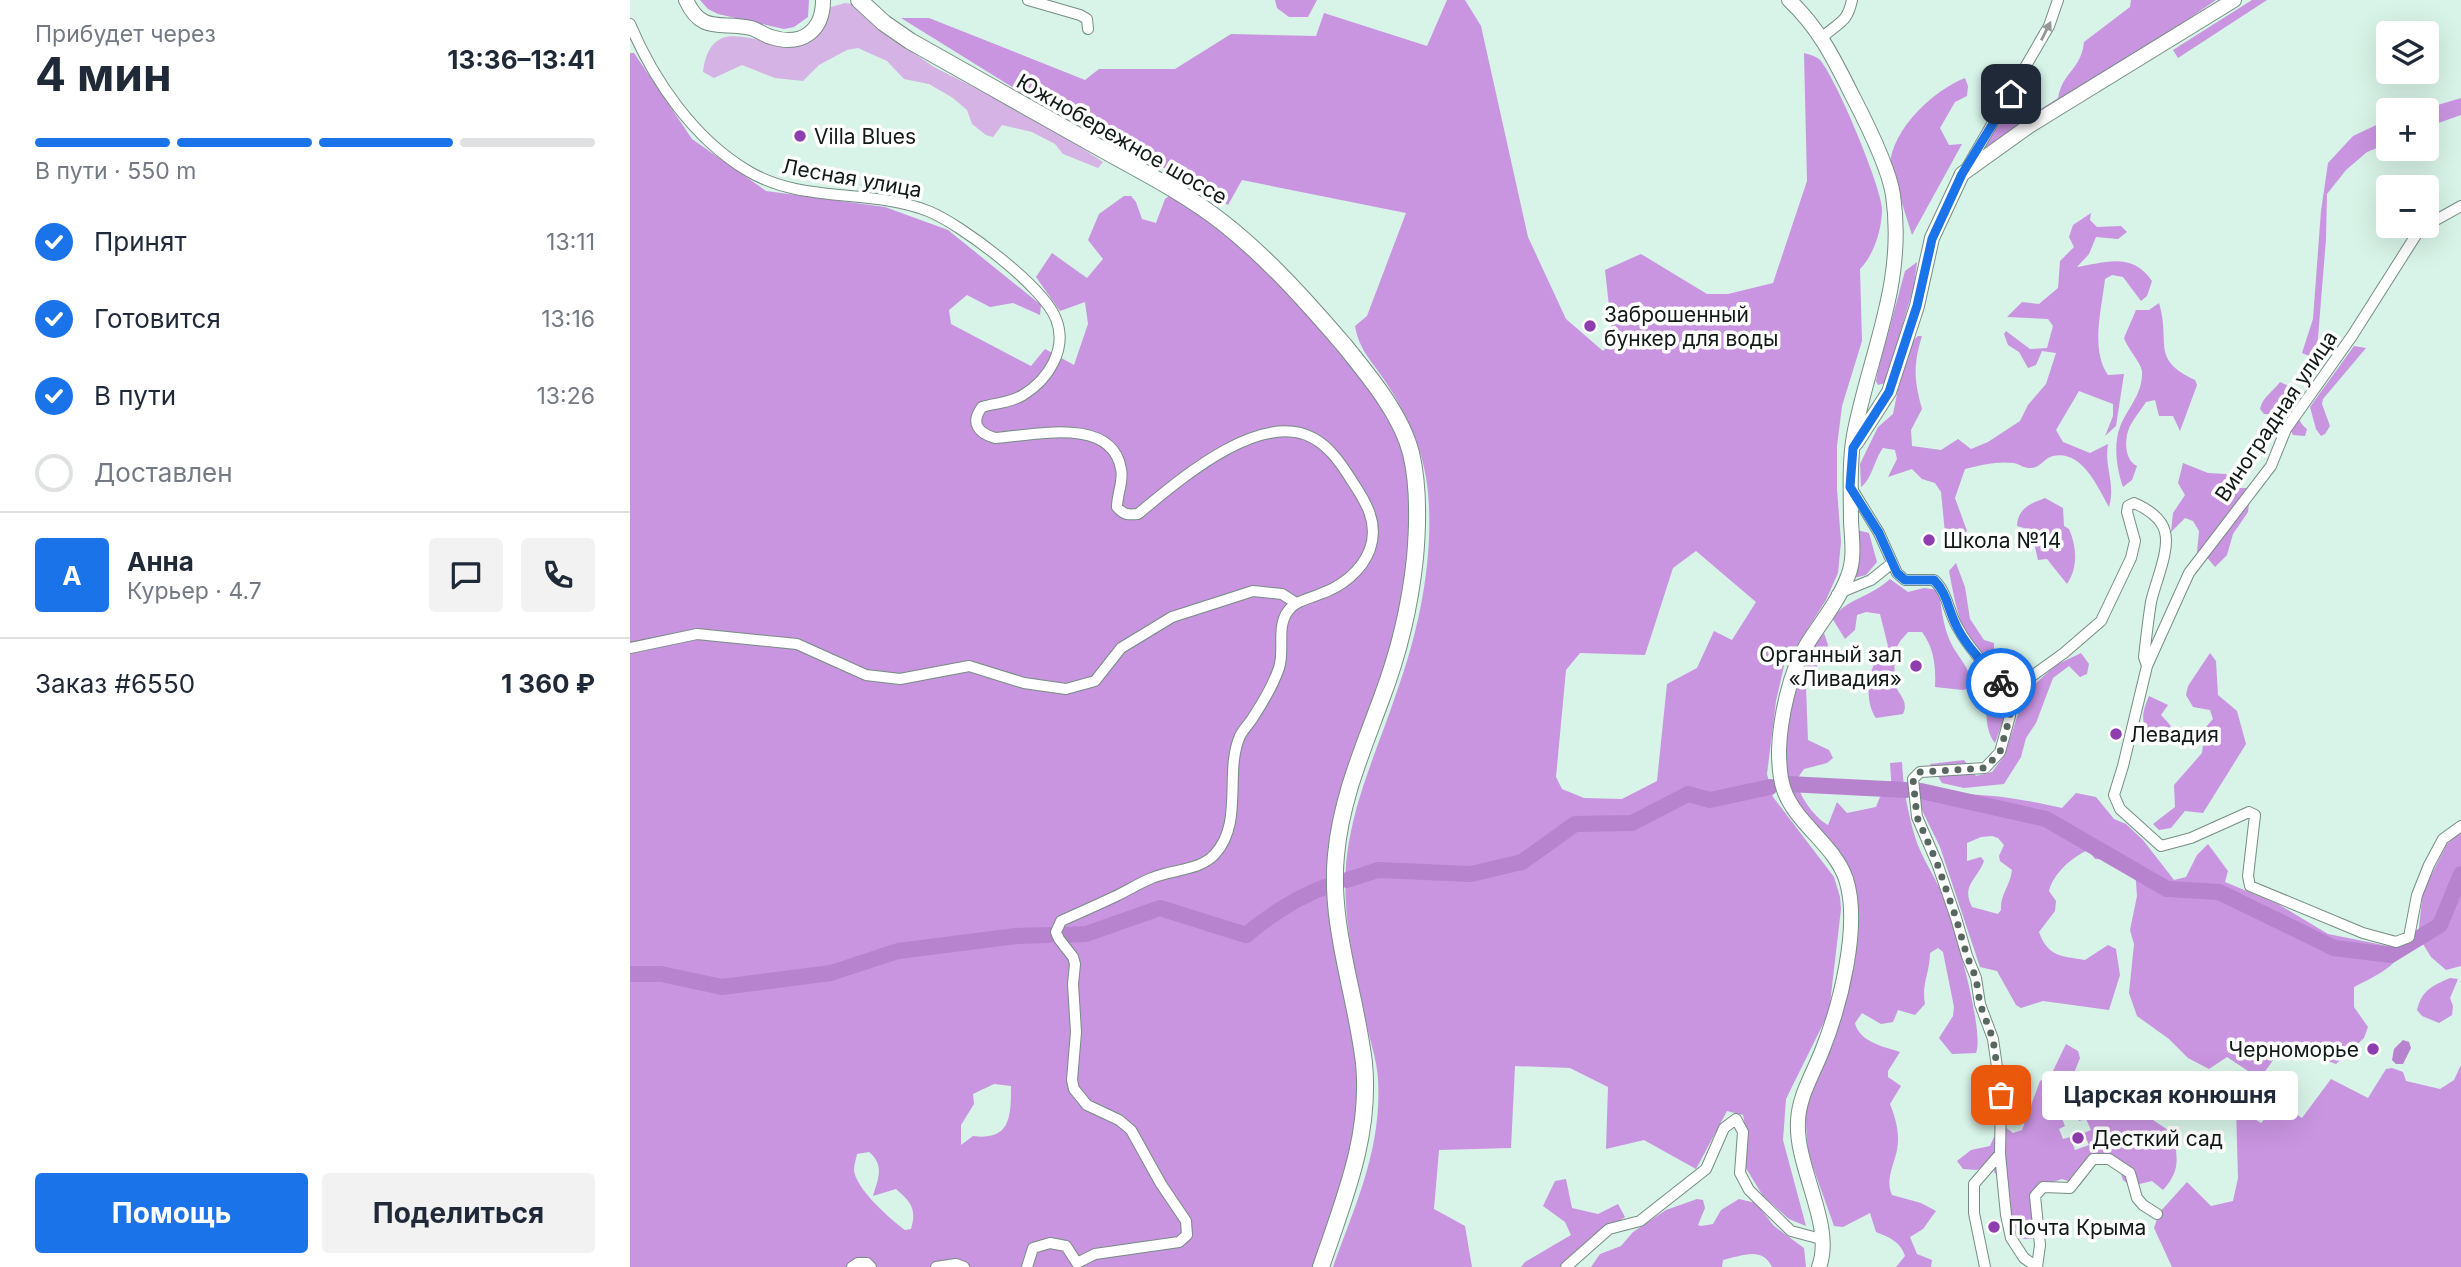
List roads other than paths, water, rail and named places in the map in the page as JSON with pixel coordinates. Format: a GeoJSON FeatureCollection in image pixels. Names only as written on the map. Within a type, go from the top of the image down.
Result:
{"type":"FeatureCollection","features":[{"type":"Feature","properties":{"kind":"highway","name":"Южнобережное шоссе"},"geometry":{"type":"LineString","coordinates":[[859,0],[884,23],[910,41],[1171,183],[1221,220],[1250,245],[1338,339],[1378,387],[1411,452],[1415,480],[1415,558],[1405,622],[1396,656],[1345,799],[1337,840],[1336,907],[1362,1049],[1365,1094],[1360,1148],[1321,1267]]}},
{"type":"Feature","properties":{"kind":"highway","name":"Южнобережное шоссе"},"geometry":{"type":"LineString","coordinates":[[869,0],[929,45],[1225,215],[1254,239],[1347,337],[1401,410],[1415,444],[1423,475],[1426,529],[1424,562],[1414,625],[1396,685],[1353,803],[1345,844],[1342,887],[1370,1067],[1371,1124],[1350,1215],[1328,1267]]}},
{"type":"Feature","properties":{"kind":"main road"},"geometry":{"type":"LineString","coordinates":[[685,0],[697,19],[704,23],[747,27],[784,40],[795,40],[808,34],[823,7],[833,0]]}},
{"type":"Feature","properties":{"kind":"main road"},"geometry":{"type":"LineString","coordinates":[[1779,0],[1821,40]]}},
{"type":"Feature","properties":{"kind":"main road"},"geometry":{"type":"LineString","coordinates":[[1789,0],[1821,40],[1862,113],[1893,192],[1896,244],[1893,282],[1844,471],[1845,547],[1837,594]]}},
{"type":"Feature","properties":{"kind":"main road"},"geometry":{"type":"LineString","coordinates":[[1819,1267],[1821,1261],[1817,1212],[1800,1154],[1797,1120],[1804,1091],[1832,1027],[1846,969],[1850,940],[1850,905],[1845,878],[1836,861],[1793,808],[1783,789],[1779,749],[1790,678],[1804,649],[1847,579],[1852,557],[1851,444],[1891,387],[1917,306],[1932,239],[1962,174],[2029,126],[2234,0]]}},
{"type":"Feature","properties":{"kind":"main road"},"geometry":{"type":"LineString","coordinates":[[1865,384],[1873,391],[1891,387]]}},
{"type":"Feature","properties":{"kind":"main road"},"geometry":{"type":"LineString","coordinates":[[1844,471],[1850,487]]}},
{"type":"Feature","properties":{"kind":"street"},"geometry":{"type":"LineString","coordinates":[[1028,0],[1080,15],[1087,19],[1088,29]]}},
{"type":"Feature","properties":{"kind":"street"},"geometry":{"type":"LineString","coordinates":[[1821,40],[1843,22],[1852,0]]}},
{"type":"Feature","properties":{"kind":"street"},"geometry":{"type":"LineString","coordinates":[[1962,174],[2049,26],[2058,0]]}},
{"type":"Feature","properties":{"kind":"street","name":"Лесная улица"},"geometry":{"type":"LineString","coordinates":[[630,24],[661,81],[693,125],[706,139],[746,170],[781,187],[876,198],[931,212],[1003,261],[1049,306],[1060,334],[1055,361],[1048,373],[1021,397],[982,407],[976,420],[977,428],[982,434],[995,438],[1081,433],[1106,443],[1122,469],[1117,507],[1128,515],[1138,514],[1214,456],[1257,435],[1300,433],[1314,438],[1328,449],[1343,466],[1365,500],[1373,524],[1372,539],[1364,560],[1343,583],[1296,603]]}},
{"type":"Feature","properties":{"kind":"street","name":"Виноградная улица"},"geometry":{"type":"LineString","coordinates":[[2439,218],[2461,206]]}},
{"type":"Feature","properties":{"kind":"street","name":"Виноградная улица"},"geometry":{"type":"LineString","coordinates":[[2414,238],[2352,336],[2286,429],[2271,466],[2189,573],[2147,666],[2114,795],[2120,809],[2161,846],[2191,838],[2249,812],[2255,815],[2248,876],[2250,886],[2363,933],[2396,942],[2409,937],[2417,895],[2443,839],[2461,826]]}},
{"type":"Feature","properties":{"kind":"street"},"geometry":{"type":"LineString","coordinates":[[1850,487],[1888,549],[1891,564],[1897,573],[1905,580],[1934,580],[1942,588],[1962,636],[2010,692],[2010,716],[2000,752],[1985,768],[1920,772],[1913,779],[1913,786],[1917,817],[1956,918],[1976,978],[1980,1004],[1993,1039],[2001,1095],[2000,1154],[2011,1238],[2024,1258],[2037,1267],[2040,1245],[2035,1196],[2043,1187],[2070,1188],[2093,1159],[2109,1159],[2130,1173],[2137,1198],[2157,1214]]}},
{"type":"Feature","properties":{"kind":"street"},"geometry":{"type":"LineString","coordinates":[[2010,692],[2064,653],[2101,621],[2131,558],[2135,541],[2127,512],[2128,506],[2133,503],[2161,522],[2166,534],[2147,631],[2144,657],[2147,666]]}},
{"type":"Feature","properties":{"kind":"street"},"geometry":{"type":"LineString","coordinates":[[1837,594],[1871,580],[1891,564]]}},
{"type":"Feature","properties":{"kind":"street"},"geometry":{"type":"LineString","coordinates":[[630,648],[697,635],[797,644],[866,675],[900,679],[969,666],[1024,683],[1066,689],[1095,681],[1121,648],[1172,617],[1253,591],[1282,594],[1296,603],[1284,618],[1278,670],[1237,744],[1230,821],[1220,849],[1202,864],[1149,878],[1062,921],[1056,932],[1075,964],[1074,1089],[1087,1105],[1119,1120],[1131,1130],[1161,1184],[1186,1221],[1187,1235],[1179,1242],[1095,1254],[1077,1263],[1066,1246],[1041,1244],[1033,1248],[1027,1267]]}},
{"type":"Feature","properties":{"kind":"street"},"geometry":{"type":"LineString","coordinates":[[1566,1267],[1609,1229],[1640,1221],[1706,1169],[1724,1128],[1736,1119],[1743,1132],[1740,1173],[1749,1190],[1791,1231],[1819,1239]]}},
{"type":"Feature","properties":{"kind":"street"},"geometry":{"type":"LineString","coordinates":[[1985,1267],[1974,1213],[1974,1184],[2000,1154]]}},
{"type":"Feature","properties":{"kind":"street"},"geometry":{"type":"LineString","coordinates":[[852,1267],[858,1262],[867,1263],[871,1267]]}},
{"type":"Feature","properties":{"kind":"street"},"geometry":{"type":"LineString","coordinates":[[936,1267],[956,1264],[964,1267]]}},
{"type":"Feature","properties":{"kind":"waterway"},"geometry":{"type":"LineString","coordinates":[[1788,784],[1906,790]]}},
{"type":"Feature","properties":{"kind":"waterway"},"geometry":{"type":"LineString","coordinates":[[1347,880],[1378,870],[1471,874],[1522,862],[1575,824],[1632,823],[1688,794],[1710,800],[1770,787]]}},
{"type":"Feature","properties":{"kind":"waterway"},"geometry":{"type":"LineString","coordinates":[[1921,791],[2046,819],[2167,889],[2219,892],[2334,948],[2391,955],[2440,925],[2461,874]]}},
{"type":"Feature","properties":{"kind":"waterway"},"geometry":{"type":"LineString","coordinates":[[1064,935],[1086,934],[1160,908],[1246,935],[1286,906],[1330,885]]}},
{"type":"Feature","properties":{"kind":"waterway"},"geometry":{"type":"LineString","coordinates":[[630,974],[661,974],[722,987],[831,973],[898,951],[1016,936],[1049,935]]}},
{"type":"Feature","properties":{"kind":"place","name":"Villa Blues"},"geometry":{"type":"Point","coordinates":[800,136]}},
{"type":"Feature","properties":{"kind":"place","name":"Заброшенный бункер для воды"},"geometry":{"type":"Point","coordinates":[1590,326]}},
{"type":"Feature","properties":{"kind":"place","name":"Школа №14"},"geometry":{"type":"Point","coordinates":[1929,540]}},
{"type":"Feature","properties":{"kind":"place","name":"Органный зал «Ливадия»"},"geometry":{"type":"Point","coordinates":[1916,666]}},
{"type":"Feature","properties":{"kind":"place","name":"Левадия"},"geometry":{"type":"Point","coordinates":[2116,734]}},
{"type":"Feature","properties":{"kind":"place","name":"Черноморье"},"geometry":{"type":"Point","coordinates":[2373,1049]}},
{"type":"Feature","properties":{"kind":"place","name":"Царская конюшня"},"geometry":{"type":"Point","coordinates":[2001,1095]}},
{"type":"Feature","properties":{"kind":"place","name":"Десткий сад"},"geometry":{"type":"Point","coordinates":[2078,1138]}},
{"type":"Feature","properties":{"kind":"place","name":"Почта Крыма"},"geometry":{"type":"Point","coordinates":[1994,1227]}}]}
